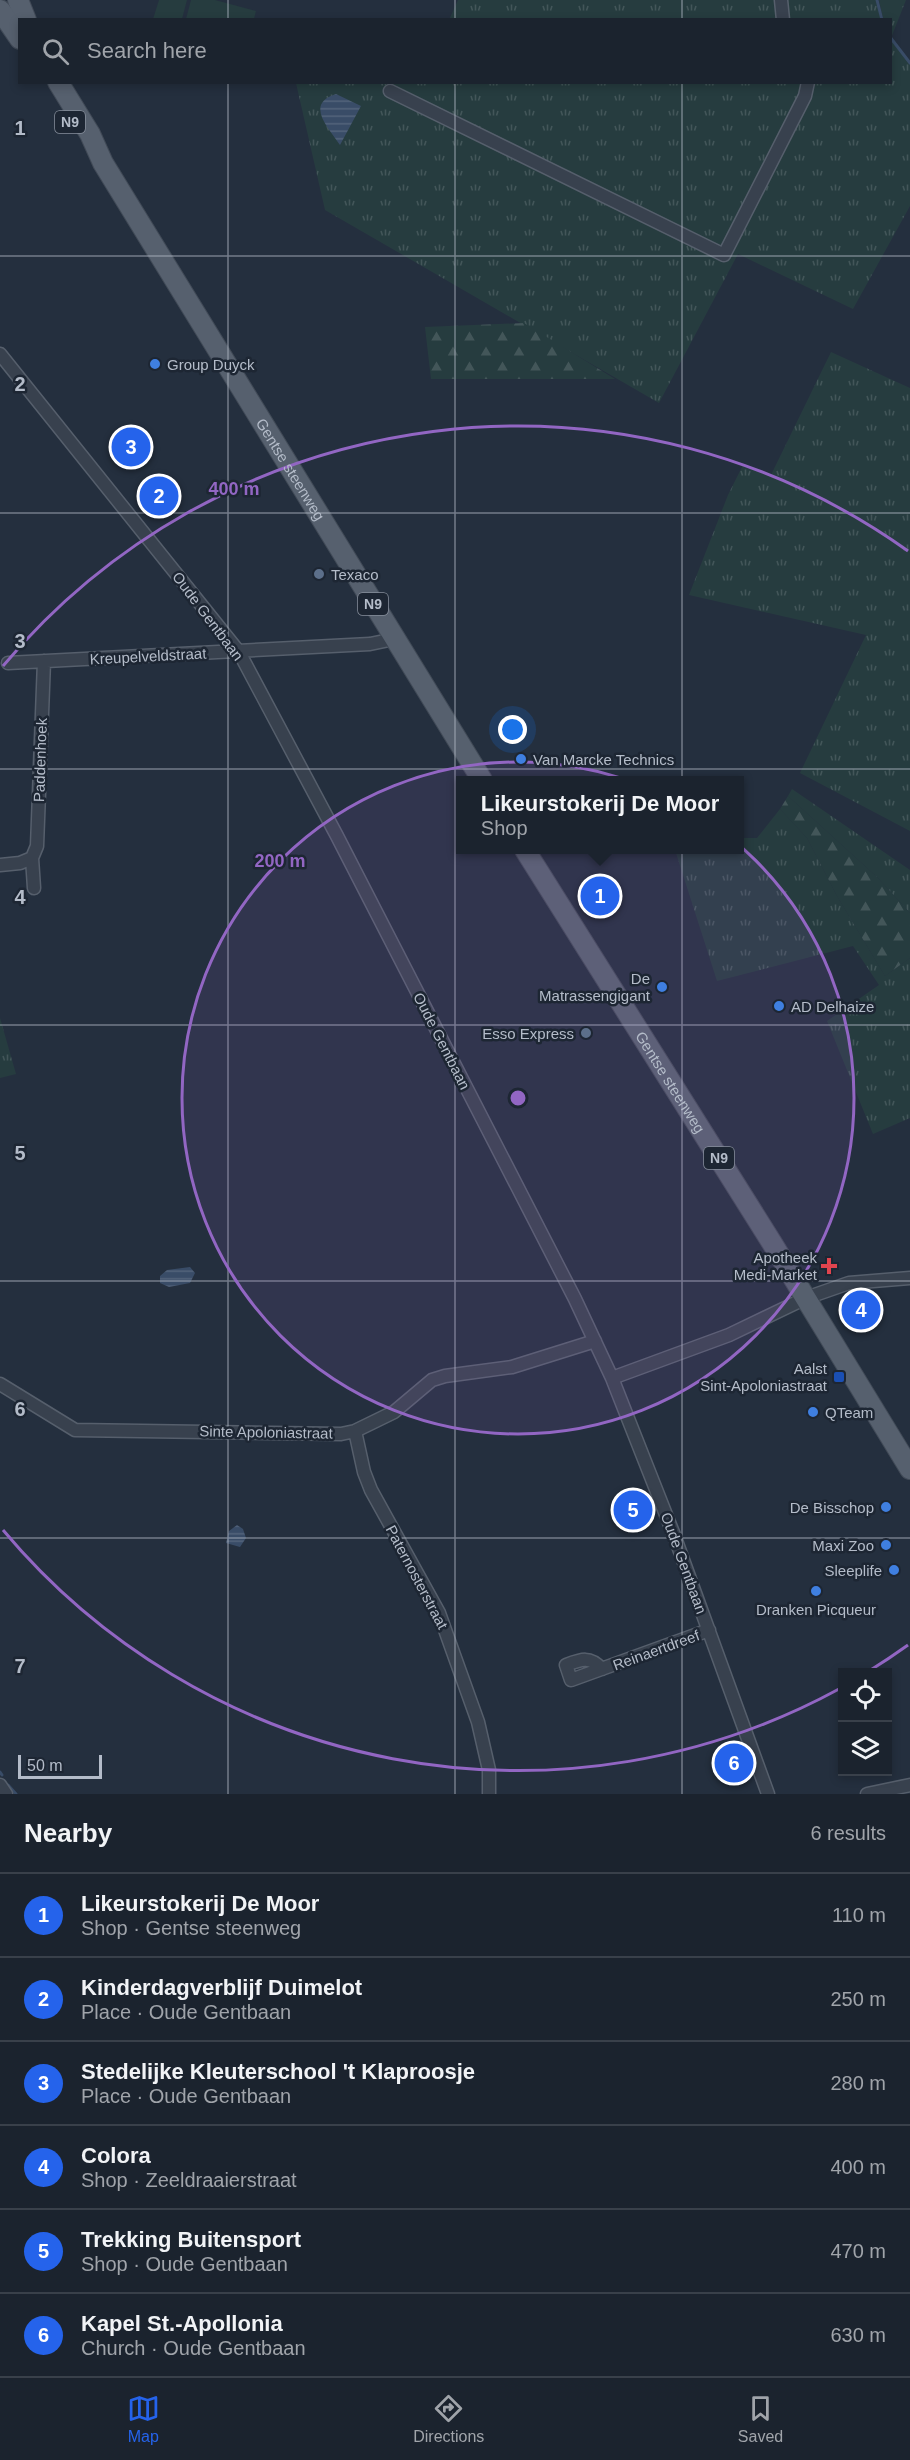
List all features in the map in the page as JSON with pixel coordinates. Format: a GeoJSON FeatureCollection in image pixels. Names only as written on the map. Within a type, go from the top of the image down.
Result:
{"type":"FeatureCollection","features":[{"type":"Feature","properties":{"kind":"main road"},"geometry":{"type":"LineString","coordinates":[[18,0],[25,18]]}},
{"type":"Feature","properties":{"kind":"main road"},"geometry":{"type":"LineString","coordinates":[[0,10],[18,36]]}},
{"type":"Feature","properties":{"kind":"main road","name":"Gentse steenweg"},"geometry":{"type":"LineString","coordinates":[[47,84],[82,141],[99,156]]}},
{"type":"Feature","properties":{"kind":"main road","name":"Gentse steenweg"},"geometry":{"type":"LineString","coordinates":[[59,84],[90,134],[99,156],[480,776]]}},
{"type":"Feature","properties":{"kind":"main road","name":"Gentse steenweg"},"geometry":{"type":"LineString","coordinates":[[528,854],[806,1298],[910,1469]]}},
{"type":"Feature","properties":{"kind":"street"},"geometry":{"type":"LineString","coordinates":[[781,0],[783,18]]}},
{"type":"Feature","properties":{"kind":"street"},"geometry":{"type":"LineString","coordinates":[[390,91],[724,255],[805,96],[807,84]]}},
{"type":"Feature","properties":{"kind":"street","name":"Oude Gentbaan"},"geometry":{"type":"LineString","coordinates":[[0,354],[239,652],[338,836],[612,1378],[709,1630],[768,1794]]}},
{"type":"Feature","properties":{"kind":"street","name":"Kreupelveldstraat"},"geometry":{"type":"LineString","coordinates":[[8,663],[370,644],[394,639]]}},
{"type":"Feature","properties":{"kind":"street","name":"Paddenhoek"},"geometry":{"type":"LineString","coordinates":[[34,888],[32,858],[37,846],[44,662]]}},
{"type":"Feature","properties":{"kind":"street"},"geometry":{"type":"LineString","coordinates":[[0,865],[20,863],[32,858]]}},
{"type":"Feature","properties":{"kind":"street"},"geometry":{"type":"LineString","coordinates":[[612,1378],[729,1335],[806,1298],[849,1283],[907,1281]]}},
{"type":"Feature","properties":{"kind":"street","name":"Sinte Apoloniastraat"},"geometry":{"type":"LineString","coordinates":[[0,1384],[75,1430],[341,1434],[355,1431],[405,1405],[432,1380],[445,1376],[512,1367],[595,1341]]}},
{"type":"Feature","properties":{"kind":"street","name":"Paternosterstraat"},"geometry":{"type":"LineString","coordinates":[[355,1431],[364,1472],[371,1490],[440,1613],[478,1722],[487,1758],[489,1794]]}},
{"type":"Feature","properties":{"kind":"street","name":"Reinaertdreef"},"geometry":{"type":"LineString","coordinates":[[602,1669],[709,1630]]}},
{"type":"Feature","properties":{"kind":"street"},"geometry":{"type":"LineString","coordinates":[[0,1785],[6,1794]]}},
{"type":"Feature","properties":{"kind":"street"},"geometry":{"type":"LineString","coordinates":[[867,1794],[910,1785]]}},
{"type":"Feature","properties":{"kind":"green space"},"geometry":{"type":"Polygon","coordinates":[[[159,0],[187,0],[182,18],[153,18],[159,0]]]}},
{"type":"Feature","properties":{"kind":"green space"},"geometry":{"type":"Polygon","coordinates":[[[191,0],[215,0],[256,11],[254,18],[186,18],[191,0]]]}},
{"type":"Feature","properties":{"kind":"green space"},"geometry":{"type":"Polygon","coordinates":[[[458,0],[877,0],[882,18],[450,18],[458,0]]]}},
{"type":"Feature","properties":{"kind":"green space"},"geometry":{"type":"Polygon","coordinates":[[[879,0],[906,0],[892,35],[892,18],[883,18],[879,0]]]}},
{"type":"Feature","properties":{"kind":"green space"},"geometry":{"type":"Polygon","coordinates":[[[892,39],[910,64],[910,206],[853,309],[738,254],[659,403],[325,210],[296,84],[892,84],[892,39]]]}},
{"type":"Feature","properties":{"kind":"green space"},"geometry":{"type":"Polygon","coordinates":[[[524,323],[615,379],[431,379],[425,327],[524,323]]]}},
{"type":"Feature","properties":{"kind":"green space"},"geometry":{"type":"Polygon","coordinates":[[[831,352],[910,388],[910,831],[800,773],[866,635],[689,595],[728,495],[743,465],[770,477],[831,352]]]}},
{"type":"Feature","properties":{"kind":"green space"},"geometry":{"type":"Polygon","coordinates":[[[792,789],[910,870],[910,913],[877,877],[788,796],[792,789]]]}},
{"type":"Feature","properties":{"kind":"green space"},"geometry":{"type":"Polygon","coordinates":[[[788,796],[877,877],[910,913],[910,958],[885,976],[837,896],[807,838],[780,809],[788,796]]]}},
{"type":"Feature","properties":{"kind":"green space"},"geometry":{"type":"Polygon","coordinates":[[[780,809],[807,838],[837,896],[885,976],[910,958],[910,1118],[873,1134],[827,1021],[879,985],[853,946],[717,981],[676,854],[744,854],[744,838],[757,838],[780,809]]]}},
{"type":"Feature","properties":{"kind":"green space"},"geometry":{"type":"Polygon","coordinates":[[[0,1018],[16,1074],[0,1078],[0,1018]]]}},
{"type":"Feature","properties":{"kind":"water"},"geometry":{"type":"Polygon","coordinates":[[[336,94],[361,106],[340,145],[325,124],[320,110],[327,98],[336,94]]]}},
{"type":"Feature","properties":{"kind":"water"},"geometry":{"type":"Polygon","coordinates":[[[190,1267],[195,1273],[190,1283],[169,1287],[160,1283],[160,1276],[167,1270],[190,1267]]]}},
{"type":"Feature","properties":{"kind":"water"},"geometry":{"type":"Polygon","coordinates":[[[237,1525],[243,1529],[246,1538],[240,1547],[226,1543],[229,1531],[237,1525]]]}},
{"type":"Feature","properties":{"kind":"waterway"},"geometry":{"type":"LineString","coordinates":[[877,0],[882,18]]}},
{"type":"Feature","properties":{"kind":"waterway"},"geometry":{"type":"LineString","coordinates":[[892,40],[910,63]]}},
{"type":"Feature","properties":{"kind":"waterway"},"geometry":{"type":"LineString","coordinates":[[8,1785],[16,1794]]}},
{"type":"Feature","properties":{"kind":"place","name":"Group Duyck"},"geometry":{"type":"Point","coordinates":[155,364]}},
{"type":"Feature","properties":{"kind":"place","name":"Stedelijke Kleuterschool 't Klaproosje"},"geometry":{"type":"Point","coordinates":[131,447]}},
{"type":"Feature","properties":{"kind":"place","name":"Kinderdagverblijf Duimelot"},"geometry":{"type":"Point","coordinates":[159,496]}},
{"type":"Feature","properties":{"kind":"place","name":"Texaco"},"geometry":{"type":"Point","coordinates":[319,574]}},
{"type":"Feature","properties":{"kind":"place","name":"Van Marcke Technics"},"geometry":{"type":"Point","coordinates":[521,759]}},
{"type":"Feature","properties":{"kind":"place","name":"Likeurstokerij De Moor"},"geometry":{"type":"Point","coordinates":[600,896]}},
{"type":"Feature","properties":{"kind":"place","name":"De Matrassengigant"},"geometry":{"type":"Point","coordinates":[662,987]}},
{"type":"Feature","properties":{"kind":"place","name":"AD Delhaize"},"geometry":{"type":"Point","coordinates":[779,1006]}},
{"type":"Feature","properties":{"kind":"place","name":"Esso Express"},"geometry":{"type":"Point","coordinates":[586,1033]}},
{"type":"Feature","properties":{"kind":"place","name":"Apotheek Medi-Market"},"geometry":{"type":"Point","coordinates":[829,1266]}},
{"type":"Feature","properties":{"kind":"place","name":"Colora"},"geometry":{"type":"Point","coordinates":[861,1310]}},
{"type":"Feature","properties":{"kind":"place","name":"Aalst Sint-Apoloniastraat"},"geometry":{"type":"Point","coordinates":[839,1377]}},
{"type":"Feature","properties":{"kind":"place","name":"QTeam"},"geometry":{"type":"Point","coordinates":[813,1412]}},
{"type":"Feature","properties":{"kind":"place","name":"De Bisschop"},"geometry":{"type":"Point","coordinates":[886,1507]}},
{"type":"Feature","properties":{"kind":"place","name":"Trekking Buitensport"},"geometry":{"type":"Point","coordinates":[633,1510]}},
{"type":"Feature","properties":{"kind":"place","name":"Maxi Zoo"},"geometry":{"type":"Point","coordinates":[886,1545]}},
{"type":"Feature","properties":{"kind":"place","name":"Sleeplife"},"geometry":{"type":"Point","coordinates":[894,1570]}},
{"type":"Feature","properties":{"kind":"place","name":"Dranken Picqueur"},"geometry":{"type":"Point","coordinates":[816,1591]}},
{"type":"Feature","properties":{"kind":"place","name":"Kapel St.-Apollonia"},"geometry":{"type":"Point","coordinates":[734,1763]}}]}
